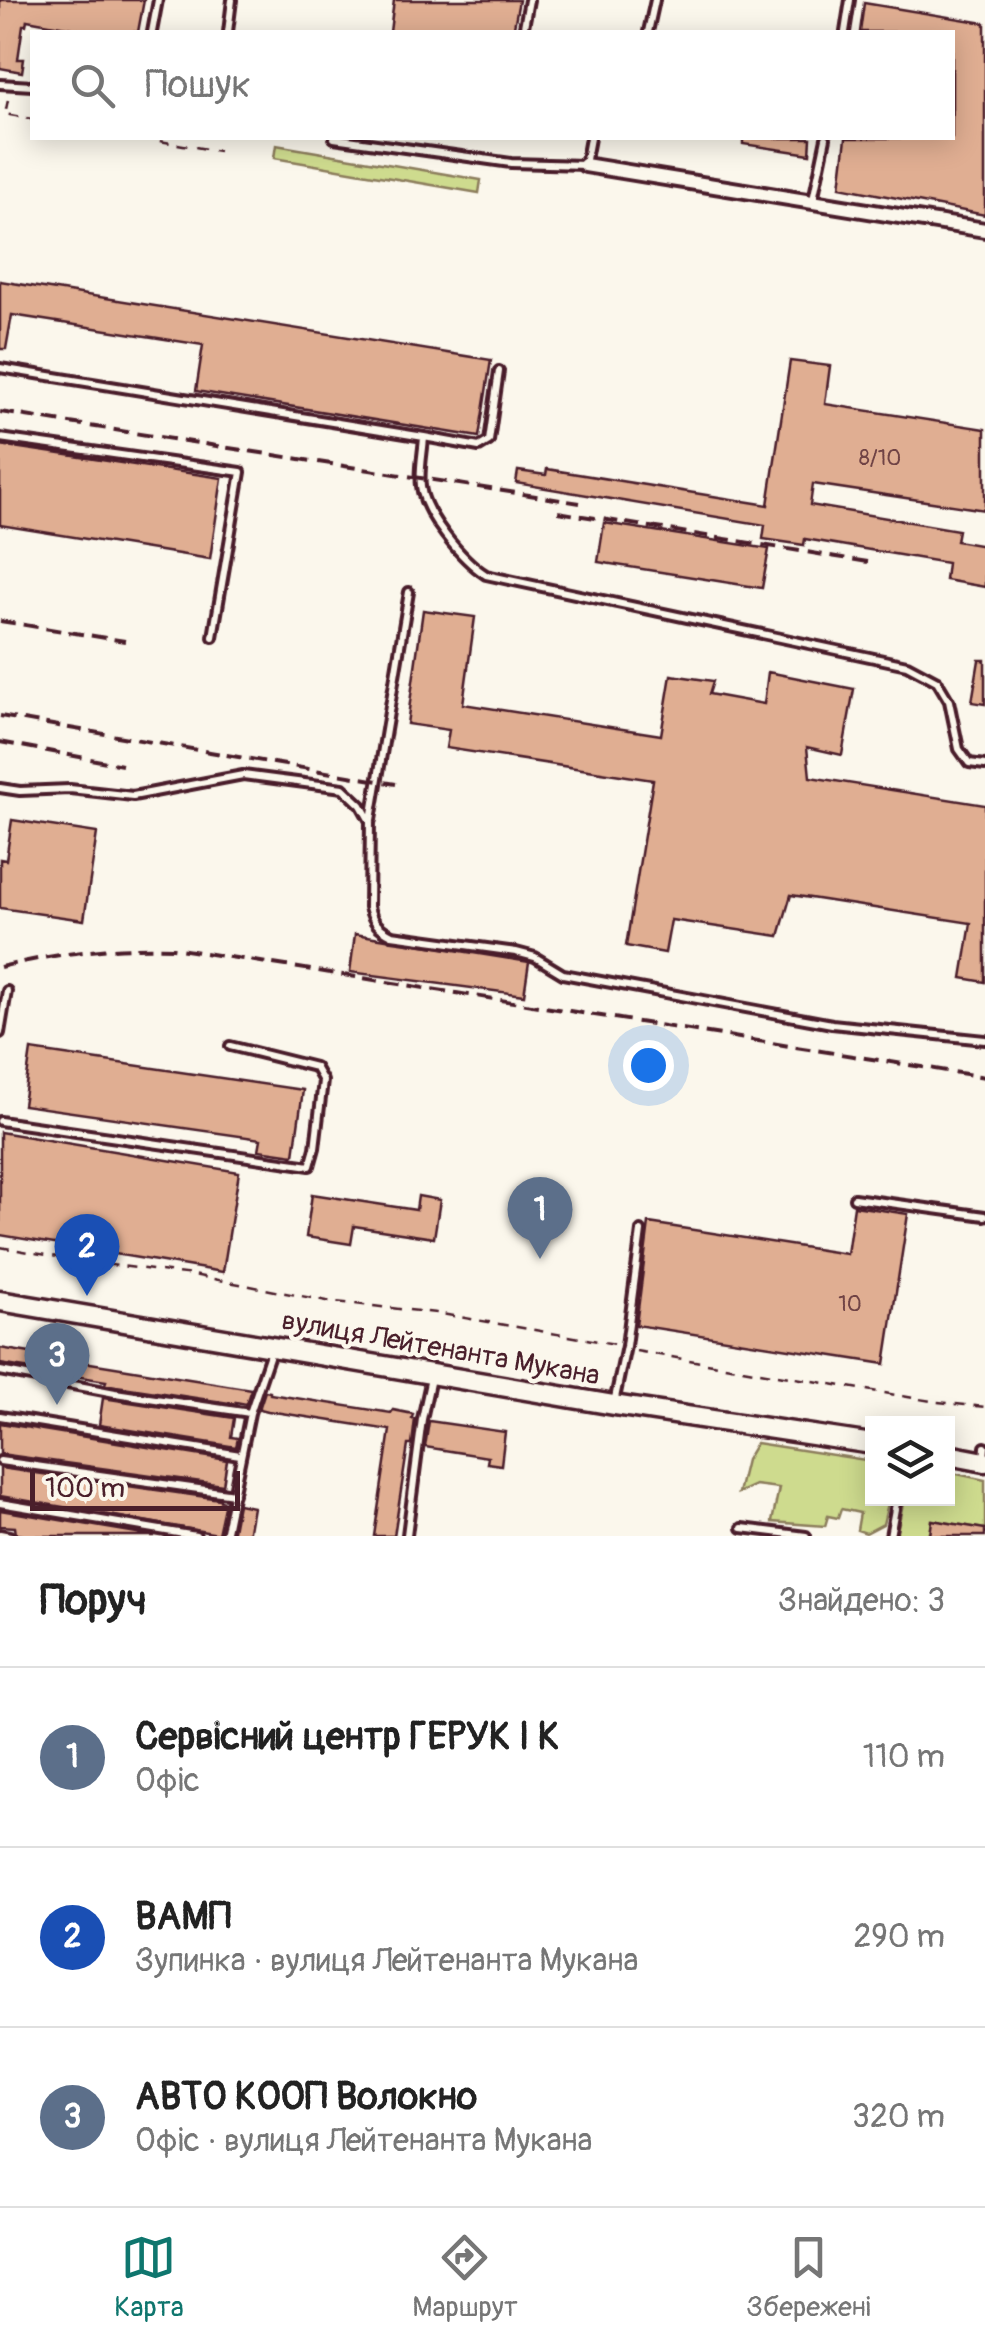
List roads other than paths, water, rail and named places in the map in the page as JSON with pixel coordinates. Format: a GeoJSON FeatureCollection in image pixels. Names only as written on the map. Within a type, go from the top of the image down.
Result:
{"type":"FeatureCollection","features":[{"type":"Feature","properties":{"kind":"main road","name":"вулиця Лейтенанта Мукана"},"geometry":{"type":"LineString","coordinates":[[0,1300],[614,1405],[865,1443]]}},
{"type":"Feature","properties":{"kind":"main road"},"geometry":{"type":"LineString","coordinates":[[955,1457],[984,1462]]}},
{"type":"Feature","properties":{"kind":"street"},"geometry":{"type":"LineString","coordinates":[[585,164],[985,230]]}},
{"type":"Feature","properties":{"kind":"lane"},"geometry":{"type":"LineString","coordinates":[[152,30],[158,0]]}},
{"type":"Feature","properties":{"kind":"lane"},"geometry":{"type":"LineString","coordinates":[[228,30],[232,0]]}},
{"type":"Feature","properties":{"kind":"lane"},"geometry":{"type":"LineString","coordinates":[[523,30],[529,0]]}},
{"type":"Feature","properties":{"kind":"lane"},"geometry":{"type":"LineString","coordinates":[[648,30],[655,0]]}},
{"type":"Feature","properties":{"kind":"lane"},"geometry":{"type":"LineString","coordinates":[[844,30],[850,0]]}},
{"type":"Feature","properties":{"kind":"lane"},"geometry":{"type":"LineString","coordinates":[[0,84],[30,86]]}},
{"type":"Feature","properties":{"kind":"lane"},"geometry":{"type":"LineString","coordinates":[[348,140],[510,163],[585,164],[590,140]]}},
{"type":"Feature","properties":{"kind":"lane"},"geometry":{"type":"LineString","coordinates":[[813,201],[826,140]]}},
{"type":"Feature","properties":{"kind":"lane"},"geometry":{"type":"LineString","coordinates":[[0,368],[479,447],[488,441],[500,371]]}},
{"type":"Feature","properties":{"kind":"lane"},"geometry":{"type":"LineString","coordinates":[[424,437],[421,488],[431,514],[471,565],[486,575],[907,664],[937,681],[949,700],[960,749],[969,763],[985,766]]}},
{"type":"Feature","properties":{"kind":"lane"},"geometry":{"type":"LineString","coordinates":[[0,438],[241,472],[212,637]]}},
{"type":"Feature","properties":{"kind":"lane"},"geometry":{"type":"LineString","coordinates":[[410,592],[370,821],[369,907],[378,928],[392,935],[516,952],[535,957],[563,974],[832,1024],[985,1040]]}},
{"type":"Feature","properties":{"kind":"lane"},"geometry":{"type":"LineString","coordinates":[[0,788],[70,788],[133,796],[242,776],[342,788],[361,805],[370,821]]}},
{"type":"Feature","properties":{"kind":"lane"},"geometry":{"type":"LineString","coordinates":[[0,1033],[7,991]]}},
{"type":"Feature","properties":{"kind":"lane"},"geometry":{"type":"LineString","coordinates":[[0,1121],[310,1166],[324,1081],[315,1068],[230,1046]]}},
{"type":"Feature","properties":{"kind":"lane"},"geometry":{"type":"LineString","coordinates":[[854,1198],[985,1216]]}},
{"type":"Feature","properties":{"kind":"lane"},"geometry":{"type":"LineString","coordinates":[[614,1405],[626,1346],[640,1231]]}},
{"type":"Feature","properties":{"kind":"lane"},"geometry":{"type":"LineString","coordinates":[[225,1536],[250,1413],[272,1347]]}},
{"type":"Feature","properties":{"kind":"lane"},"geometry":{"type":"LineString","coordinates":[[0,1371],[250,1413]]}},
{"type":"Feature","properties":{"kind":"lane"},"geometry":{"type":"LineString","coordinates":[[407,1535],[432,1374]]}},
{"type":"Feature","properties":{"kind":"lane"},"geometry":{"type":"LineString","coordinates":[[0,1416],[240,1455]]}},
{"type":"Feature","properties":{"kind":"lane"},"geometry":{"type":"LineString","coordinates":[[984,1462],[985,1446]]}},
{"type":"Feature","properties":{"kind":"lane"},"geometry":{"type":"LineString","coordinates":[[0,1461],[234,1494]]}},
{"type":"Feature","properties":{"kind":"lane"},"geometry":{"type":"LineString","coordinates":[[0,1503],[196,1536]]}},
{"type":"Feature","properties":{"kind":"lane"},"geometry":{"type":"LineString","coordinates":[[890,1536],[896,1506]]}},
{"type":"Feature","properties":{"kind":"lane"},"geometry":{"type":"LineString","coordinates":[[742,1528],[806,1536]]}},
{"type":"Feature","properties":{"kind":"lane"},"geometry":{"type":"LineString","coordinates":[[0,1534],[10,1536]]}},
{"type":"Feature","properties":{"kind":"railway"},"geometry":{"type":"LineString","coordinates":[[0,412],[580,503]]}},
{"type":"Feature","properties":{"kind":"railway"},"geometry":{"type":"LineString","coordinates":[[558,512],[874,563]]}},
{"type":"Feature","properties":{"kind":"railway"},"geometry":{"type":"LineString","coordinates":[[0,621],[125,641]]}},
{"type":"Feature","properties":{"kind":"railway"},"geometry":{"type":"LineString","coordinates":[[0,716],[396,784]]}},
{"type":"Feature","properties":{"kind":"railway"},"geometry":{"type":"LineString","coordinates":[[0,742],[122,765]]}},
{"type":"Feature","properties":{"kind":"railway"},"geometry":{"type":"LineString","coordinates":[[0,967],[86,951],[173,948],[985,1077]]}},
{"type":"Feature","properties":{"kind":"place","name":"Сервісний центр ГЕРУК І К"},"geometry":{"type":"Point","coordinates":[540,1259]}},
{"type":"Feature","properties":{"kind":"place","name":"ВАМП"},"geometry":{"type":"Point","coordinates":[87,1296]}},
{"type":"Feature","properties":{"kind":"place","name":"АВТО КООП Волокно"},"geometry":{"type":"Point","coordinates":[57,1405]}}]}
